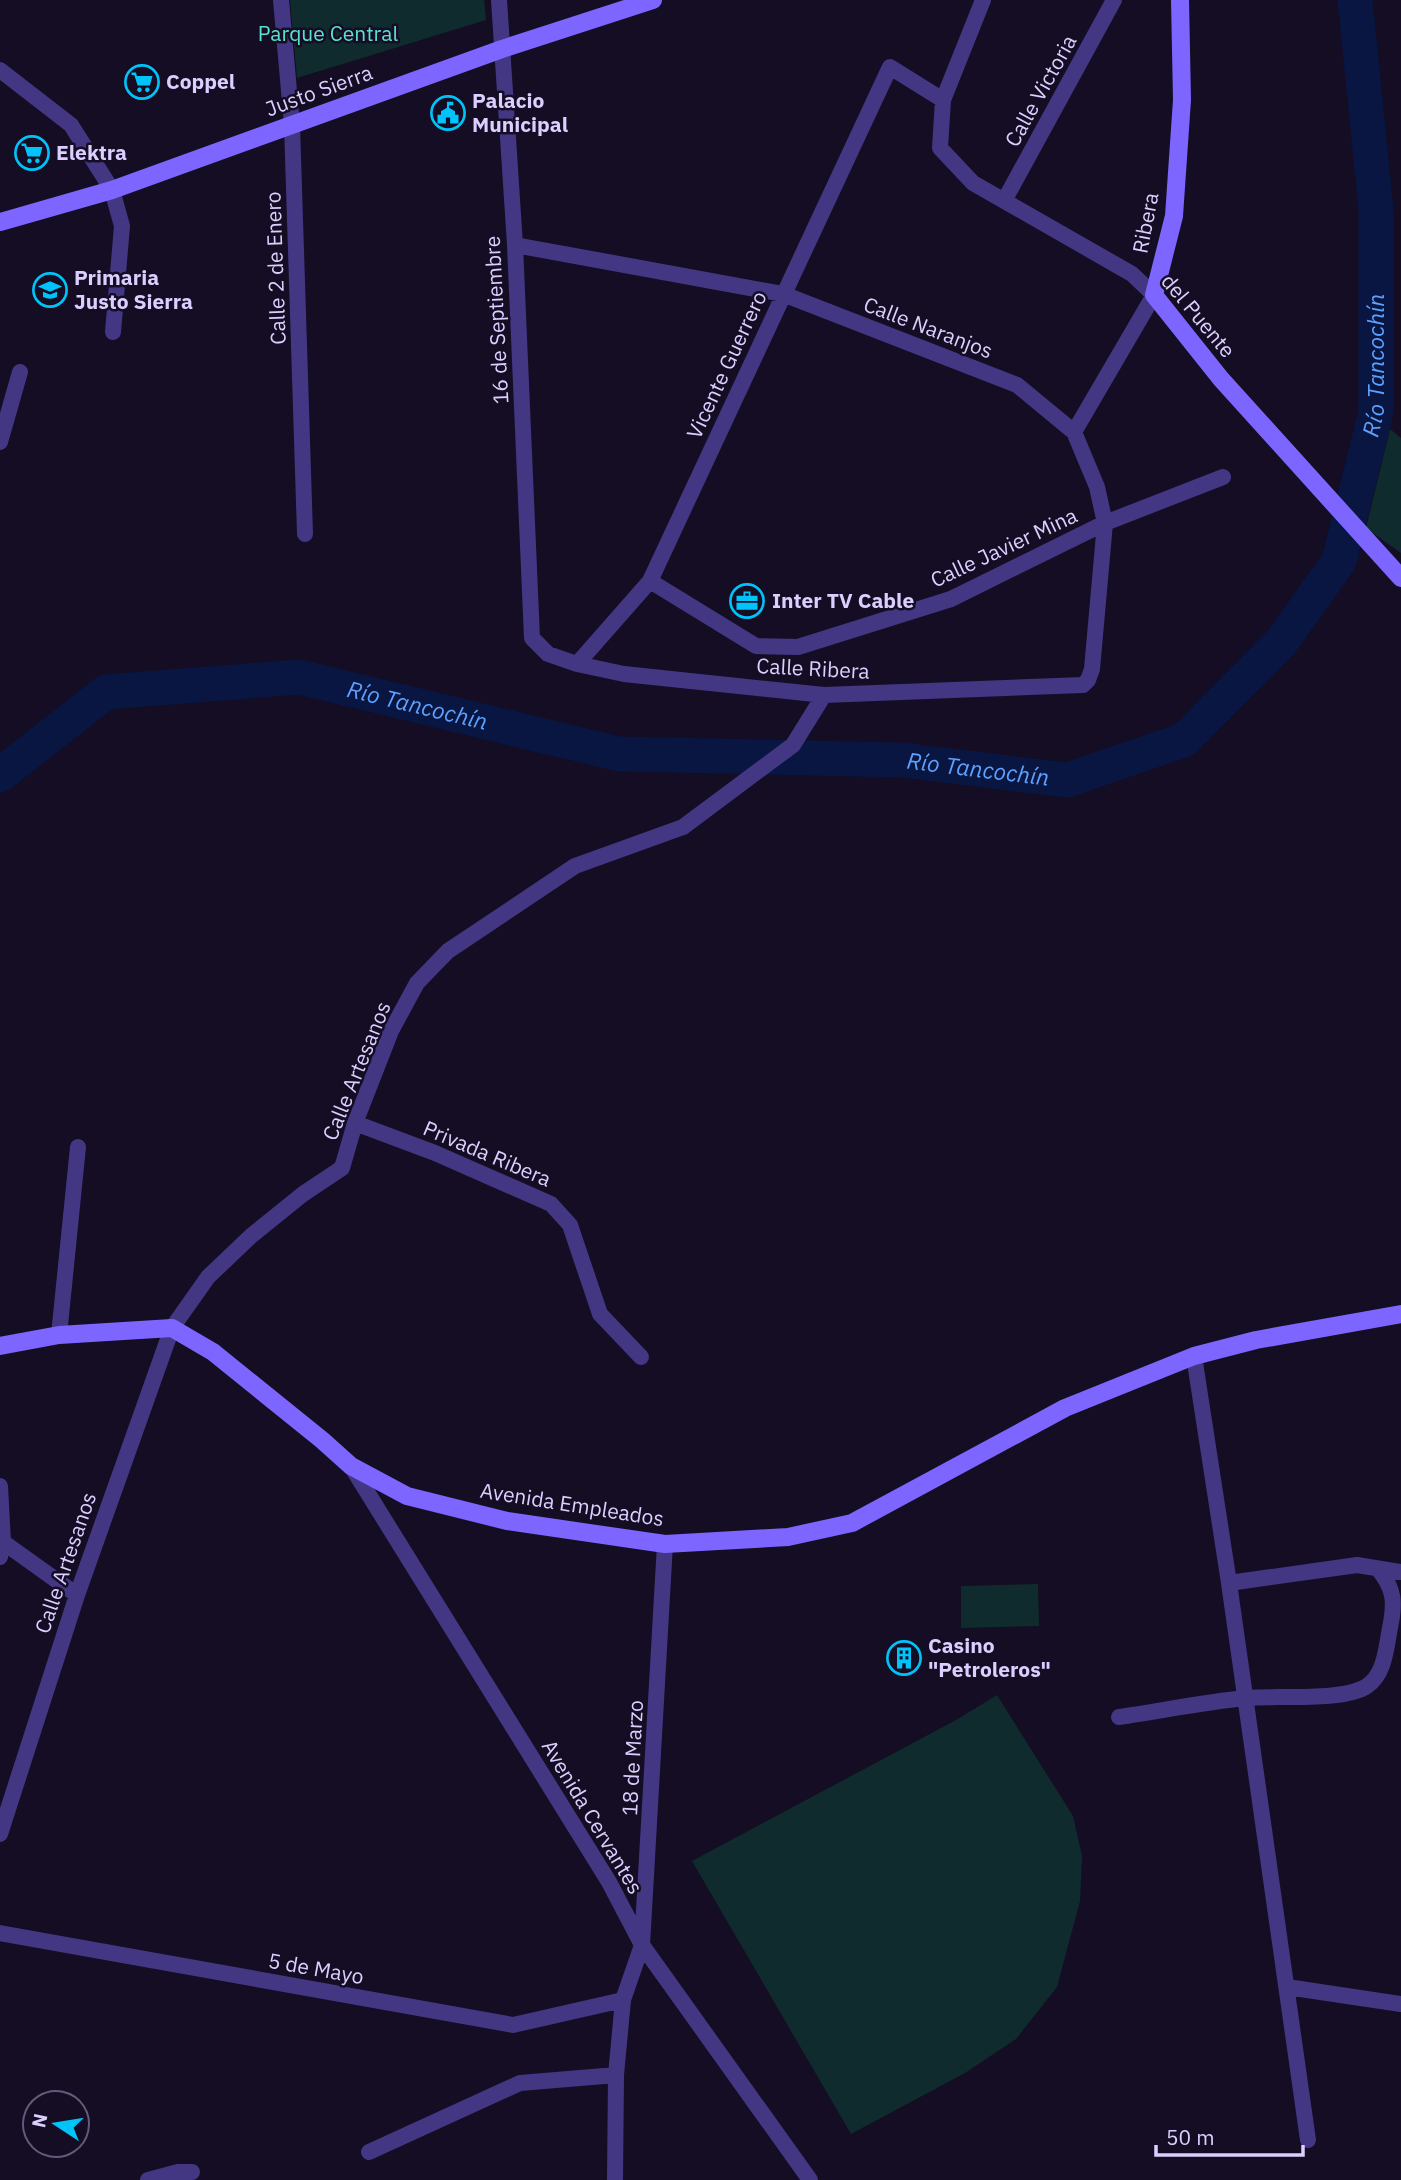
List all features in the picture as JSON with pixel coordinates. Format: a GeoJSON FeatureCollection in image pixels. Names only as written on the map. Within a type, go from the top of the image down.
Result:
{"type":"FeatureCollection","features":[{"type":"Feature","properties":{"kind":"street","name":"Calle 2 de Enero"},"geometry":{"type":"LineString","coordinates":[[281,0],[292,125],[305,534]]}},
{"type":"Feature","properties":{"kind":"street","name":"16 de Septiembre"},"geometry":{"type":"LineString","coordinates":[[499,0],[515,245],[532,638]]}},
{"type":"Feature","properties":{"kind":"street","name":"Justo Sierra"},"geometry":{"type":"LineString","coordinates":[[0,222],[112,190],[502,49],[653,0]]}},
{"type":"Feature","properties":{"kind":"street","name":"del Puente"},"geometry":{"type":"LineString","coordinates":[[983,0],[943,100],[940,148],[972,183],[1132,274],[1154,295],[1221,379],[1401,578]]}},
{"type":"Feature","properties":{"kind":"street","name":"Calle Victoria"},"geometry":{"type":"LineString","coordinates":[[1004,201],[1114,0]]}},
{"type":"Feature","properties":{"kind":"street","name":"Ribera"},"geometry":{"type":"LineString","coordinates":[[1074,432],[1154,295],[1174,216],[1182,100],[1180,0]]}},
{"type":"Feature","properties":{"kind":"street","name":"Vicente Guerrero"},"geometry":{"type":"LineString","coordinates":[[577,664],[650,581],[890,67],[943,100]]}},
{"type":"Feature","properties":{"kind":"street"},"geometry":{"type":"LineString","coordinates":[[0,70],[71,125],[112,190],[122,226],[114,332]]}},
{"type":"Feature","properties":{"kind":"street","name":"Calle Naranjos"},"geometry":{"type":"LineString","coordinates":[[515,245],[783,294],[1017,385],[1074,432],[1097,487],[1105,523],[1092,669]]}},
{"type":"Feature","properties":{"kind":"street"},"geometry":{"type":"LineString","coordinates":[[0,442],[20,372]]}},
{"type":"Feature","properties":{"kind":"street","name":"Calle Javier Mina"},"geometry":{"type":"LineString","coordinates":[[650,581],[756,646],[799,648],[951,599],[1105,523],[1223,477]]}},
{"type":"Feature","properties":{"kind":"street","name":"Calle Ribera"},"geometry":{"type":"LineString","coordinates":[[532,638],[548,654],[577,664],[624,674],[824,695],[1083,685],[1092,669]]}},
{"type":"Feature","properties":{"kind":"street","name":"Calle Artesanos"},"geometry":{"type":"LineString","coordinates":[[0,1834],[76,1595],[172,1328],[208,1277],[251,1236],[303,1194],[342,1168],[355,1123],[391,1031],[417,984],[448,951],[575,866],[683,827],[793,745],[824,695]]}},
{"type":"Feature","properties":{"kind":"street","name":"Privada Ribera"},"geometry":{"type":"LineString","coordinates":[[355,1123],[435,1153],[551,1204],[570,1225],[600,1314],[641,1357]]}},
{"type":"Feature","properties":{"kind":"street"},"geometry":{"type":"LineString","coordinates":[[59,1335],[78,1147]]}},
{"type":"Feature","properties":{"kind":"street","name":"Avenida Empleados"},"geometry":{"type":"LineString","coordinates":[[172,1328],[213,1352],[351,1466],[407,1496],[507,1521],[665,1544],[788,1537],[852,1523],[1065,1408],[1194,1356],[1256,1340],[1401,1314]]}},
{"type":"Feature","properties":{"kind":"street"},"geometry":{"type":"LineString","coordinates":[[0,1346],[59,1335],[172,1328]]}},
{"type":"Feature","properties":{"kind":"street"},"geometry":{"type":"LineString","coordinates":[[1194,1356],[1230,1583],[1308,2140]]}},
{"type":"Feature","properties":{"kind":"street","name":"Avenida Cervantes"},"geometry":{"type":"LineString","coordinates":[[351,1466],[609,1882],[642,1945],[810,2180]]}},
{"type":"Feature","properties":{"kind":"street"},"geometry":{"type":"LineString","coordinates":[[0,1486],[2,1550],[76,1595]]}},
{"type":"Feature","properties":{"kind":"street","name":"18 de Marzo"},"geometry":{"type":"LineString","coordinates":[[615,2180],[616,2075],[624,2000],[642,1945],[665,1544]]}},
{"type":"Feature","properties":{"kind":"street"},"geometry":{"type":"LineString","coordinates":[[1230,1583],[1357,1565],[1401,1573]]}},
{"type":"Feature","properties":{"kind":"street"},"geometry":{"type":"LineString","coordinates":[[1119,1717],[1245,1698],[1342,1694],[1365,1688],[1375,1679],[1383,1662],[1394,1609],[1391,1584],[1378,1569]]}},
{"type":"Feature","properties":{"kind":"street","name":"5 de Mayo"},"geometry":{"type":"LineString","coordinates":[[0,1933],[513,2025],[624,2000]]}},
{"type":"Feature","properties":{"kind":"street"},"geometry":{"type":"LineString","coordinates":[[1287,1987],[1401,2004]]}},
{"type":"Feature","properties":{"kind":"street"},"geometry":{"type":"LineString","coordinates":[[369,2152],[520,2083],[616,2075]]}},
{"type":"Feature","properties":{"kind":"street"},"geometry":{"type":"LineString","coordinates":[[148,2180],[178,2172],[192,2172]]}},
{"type":"Feature","properties":{"kind":"green space","name":"Parque Central"},"geometry":{"type":"Polygon","coordinates":[[[290,0],[484,0],[486,20],[297,78],[290,0]]]}},
{"type":"Feature","properties":{"kind":"green space"},"geometry":{"type":"Polygon","coordinates":[[[1390,429],[1401,438],[1401,553],[1366,528],[1390,429]]]}},
{"type":"Feature","properties":{"kind":"green space"},"geometry":{"type":"Polygon","coordinates":[[[1038,1584],[1039,1626],[961,1628],[961,1586],[1038,1584]]]}},
{"type":"Feature","properties":{"kind":"green space"},"geometry":{"type":"Polygon","coordinates":[[[997,1695],[1073,1816],[1082,1856],[1080,1901],[1057,1987],[1016,2039],[965,2073],[851,2134],[692,1861],[956,1720],[997,1695]]]}},
{"type":"Feature","properties":{"kind":"waterway","name":"Río Tancochín"},"geometry":{"type":"LineString","coordinates":[[0,775],[106,692],[299,677],[619,754],[902,760],[1067,780],[1184,740],[1282,641],[1339,561],[1376,412],[1376,210],[1355,0]]}},
{"type":"Feature","properties":{"kind":"place","name":"Coppel"},"geometry":{"type":"Point","coordinates":[142,82]}},
{"type":"Feature","properties":{"kind":"place","name":"Palacio Municipal"},"geometry":{"type":"Point","coordinates":[448,113]}},
{"type":"Feature","properties":{"kind":"place","name":"Elektra"},"geometry":{"type":"Point","coordinates":[32,153]}},
{"type":"Feature","properties":{"kind":"place","name":"Primaria Justo Sierra"},"geometry":{"type":"Point","coordinates":[50,290]}},
{"type":"Feature","properties":{"kind":"place","name":"Inter TV Cable"},"geometry":{"type":"Point","coordinates":[747,601]}},
{"type":"Feature","properties":{"kind":"place","name":"Casino \"Petroleros\""},"geometry":{"type":"Point","coordinates":[904,1658]}}]}
